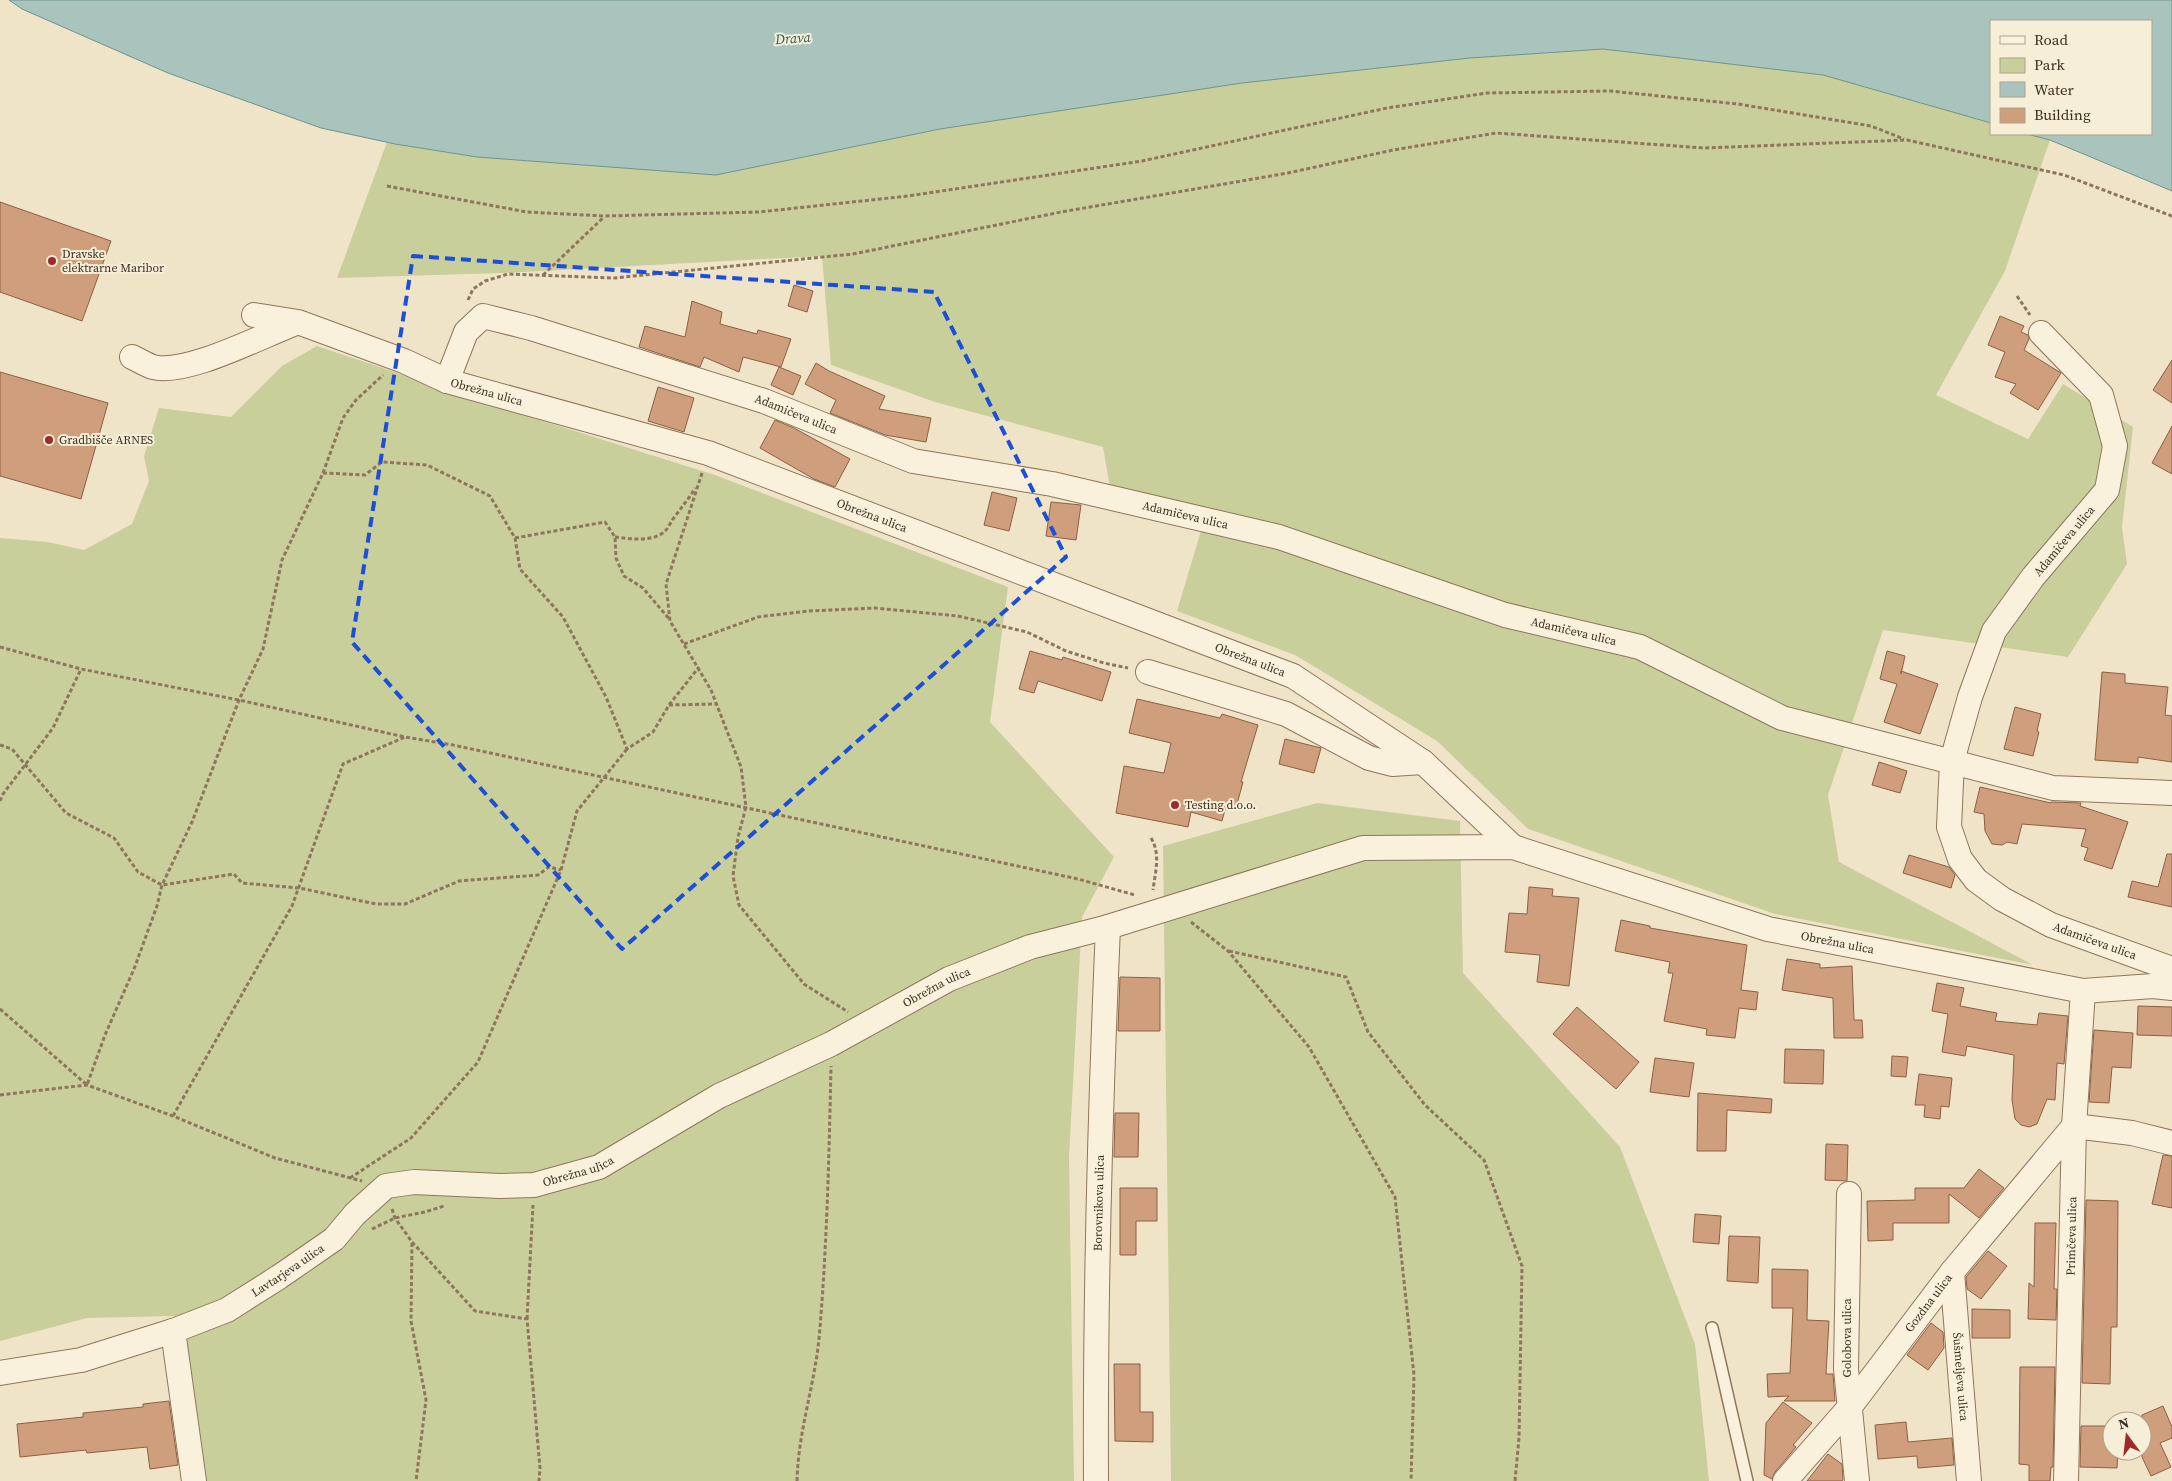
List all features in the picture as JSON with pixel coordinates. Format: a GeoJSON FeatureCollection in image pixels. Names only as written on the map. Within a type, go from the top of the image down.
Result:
{"type":"FeatureCollection","features":[{"type":"Feature","properties":{"kind":"street","name":"Obrežna ulica"},"geometry":{"type":"LineString","coordinates":[[254,315],[298,322],[404,361],[448,381],[708,454],[1293,676],[1423,762],[1513,847]]}},
{"type":"Feature","properties":{"kind":"street","name":"Adamičeva ulica"},"geometry":{"type":"LineString","coordinates":[[448,381],[466,332],[483,316],[764,401],[913,461],[1052,484],[1279,537],[1504,614],[1640,647],[1782,718],[2053,788],[2172,793]]}},
{"type":"Feature","properties":{"kind":"street"},"geometry":{"type":"LineString","coordinates":[[132,357],[154,367],[176,367],[241,348],[298,322]]}},
{"type":"Feature","properties":{"kind":"street","name":"Adamičeva ulica"},"geometry":{"type":"LineString","coordinates":[[2041,333],[2101,395],[2115,446],[2107,490],[2033,577],[1994,631],[1970,697],[1952,761],[1949,827],[1960,859],[1976,880],[2002,899],[2051,925],[2172,969]]}},
{"type":"Feature","properties":{"kind":"street"},"geometry":{"type":"LineString","coordinates":[[1148,672],[1286,714],[1369,758],[1392,764],[1423,762]]}},
{"type":"Feature","properties":{"kind":"street","name":"Obrežna ulica"},"geometry":{"type":"LineString","coordinates":[[386,1186],[414,1182],[500,1186],[534,1185],[599,1167],[719,1096],[831,1044],[949,979],[1030,947],[1108,927],[1159,906],[1363,848],[1513,847],[1766,929],[2083,991],[2153,986],[2172,988]]}},
{"type":"Feature","properties":{"kind":"street","name":"Borovnikova ulica"},"geometry":{"type":"LineString","coordinates":[[1096,1481],[1095,1333],[1108,927]]}},
{"type":"Feature","properties":{"kind":"street","name":"Primčeva ulica"},"geometry":{"type":"LineString","coordinates":[[2066,1481],[2074,1126],[2083,991]]}},
{"type":"Feature","properties":{"kind":"street"},"geometry":{"type":"LineString","coordinates":[[2074,1126],[2132,1133],[2172,1143]]}},
{"type":"Feature","properties":{"kind":"street","name":"Gozdna ulica"},"geometry":{"type":"LineString","coordinates":[[1785,1481],[1849,1408],[1952,1272],[2074,1126]]}},
{"type":"Feature","properties":{"kind":"street","name":"Lavtarjeva ulica"},"geometry":{"type":"LineString","coordinates":[[0,1373],[81,1360],[173,1331],[226,1310],[279,1277],[334,1239],[356,1214],[386,1186]]}},
{"type":"Feature","properties":{"kind":"street","name":"Golobova ulica"},"geometry":{"type":"LineString","coordinates":[[1849,1194],[1846,1369],[1857,1481]]}},
{"type":"Feature","properties":{"kind":"street","name":"Šušmeljeva ulica"},"geometry":{"type":"LineString","coordinates":[[1952,1272],[1969,1481]]}},
{"type":"Feature","properties":{"kind":"street"},"geometry":{"type":"LineString","coordinates":[[173,1331],[194,1481]]}},
{"type":"Feature","properties":{"kind":"lane"},"geometry":{"type":"LineString","coordinates":[[1712,1328],[1747,1481]]}},
{"type":"Feature","properties":{"kind":"path"},"geometry":{"type":"LineString","coordinates":[[387,186],[527,212],[604,216],[760,212],[917,195],[1142,161],[1387,108],[1487,93],[1610,91],[1738,104],[1871,126],[1907,140],[2064,175],[2172,216]]}},
{"type":"Feature","properties":{"kind":"path"},"geometry":{"type":"LineString","coordinates":[[466,332],[464,310],[473,289],[485,281],[508,274],[614,278],[853,254],[1062,212],[1288,174],[1393,150],[1496,133],[1704,148],[1907,140]]}},
{"type":"Feature","properties":{"kind":"path"},"geometry":{"type":"LineString","coordinates":[[543,275],[604,216]]}},
{"type":"Feature","properties":{"kind":"path"},"geometry":{"type":"LineString","coordinates":[[87,1084],[105,1035],[134,969],[157,906],[162,885],[192,822],[239,700],[263,649],[282,560],[323,473],[343,418],[356,400],[379,378],[404,361]]}},
{"type":"Feature","properties":{"kind":"path"},"geometry":{"type":"LineString","coordinates":[[670,621],[666,584],[708,454]]}},
{"type":"Feature","properties":{"kind":"path"},"geometry":{"type":"LineString","coordinates":[[323,473],[365,475],[382,462],[427,465],[490,496],[515,538],[520,569],[564,617],[606,697],[628,749]]}},
{"type":"Feature","properties":{"kind":"path"},"geometry":{"type":"LineString","coordinates":[[615,537],[628,539],[655,537],[665,532],[672,519],[685,505],[699,480]]}},
{"type":"Feature","properties":{"kind":"path"},"geometry":{"type":"LineString","coordinates":[[515,538],[605,522],[615,537],[616,558],[624,576],[644,588],[670,621],[699,668],[716,704],[741,767],[746,806],[732,876],[739,905],[804,984],[868,1025]]}},
{"type":"Feature","properties":{"kind":"path"},"geometry":{"type":"LineString","coordinates":[[684,644],[758,617],[808,611],[875,608],[958,616],[1027,632],[1066,652],[1104,663],[1148,672]]}},
{"type":"Feature","properties":{"kind":"path"},"geometry":{"type":"LineString","coordinates":[[0,648],[81,669],[239,700],[405,737],[453,744],[1078,879],[1159,906],[1228,951],[1308,1047],[1395,1197],[1414,1375],[1411,1481]]}},
{"type":"Feature","properties":{"kind":"path"},"geometry":{"type":"LineString","coordinates":[[350,1179],[411,1138],[478,1062],[561,870],[577,811],[628,749],[653,732],[669,705],[699,668]]}},
{"type":"Feature","properties":{"kind":"path"},"geometry":{"type":"LineString","coordinates":[[0,801],[53,728],[81,669]]}},
{"type":"Feature","properties":{"kind":"path"},"geometry":{"type":"LineString","coordinates":[[669,705],[716,704]]}},
{"type":"Feature","properties":{"kind":"path"},"geometry":{"type":"LineString","coordinates":[[173,1116],[292,906],[343,764],[405,737]]}},
{"type":"Feature","properties":{"kind":"path"},"geometry":{"type":"LineString","coordinates":[[0,745],[12,749],[66,813],[114,838],[138,872],[162,885],[234,874],[242,883],[299,888],[376,904],[405,904],[459,881],[538,875],[549,867],[561,870]]}},
{"type":"Feature","properties":{"kind":"path"},"geometry":{"type":"LineString","coordinates":[[1151,838],[1156,846],[1159,906]]}},
{"type":"Feature","properties":{"kind":"path"},"geometry":{"type":"LineString","coordinates":[[1228,951],[1346,977],[1368,1032],[1425,1105],[1484,1160],[1522,1266],[1519,1438],[1516,1481]]}},
{"type":"Feature","properties":{"kind":"path"},"geometry":{"type":"LineString","coordinates":[[0,1009],[87,1084],[173,1116],[274,1158],[350,1179],[386,1186],[395,1218],[412,1242],[475,1311],[526,1319]]}},
{"type":"Feature","properties":{"kind":"path"},"geometry":{"type":"LineString","coordinates":[[797,1481],[797,1457],[818,1341],[829,1163],[831,1044]]}},
{"type":"Feature","properties":{"kind":"path"},"geometry":{"type":"LineString","coordinates":[[0,1094],[87,1084]]}},
{"type":"Feature","properties":{"kind":"path"},"geometry":{"type":"LineString","coordinates":[[534,1185],[526,1319],[540,1468],[539,1481]]}},
{"type":"Feature","properties":{"kind":"path"},"geometry":{"type":"LineString","coordinates":[[364,1234],[395,1218],[425,1212],[453,1202]]}},
{"type":"Feature","properties":{"kind":"path"},"geometry":{"type":"LineString","coordinates":[[412,1242],[411,1321],[426,1400],[416,1481]]}},
{"type":"Feature","properties":{"kind":"highlighted area"},"geometry":{"type":"Polygon","coordinates":[[[413,256],[934,292],[1066,557],[622,949],[352,642],[413,256]]]}},
{"type":"Feature","properties":{"kind":"green space"},"geometry":{"type":"Polygon","coordinates":[[[1603,49],[1823,75],[1990,123],[1990,135],[2031,135],[2050,140],[2005,271],[1936,395],[2028,439],[2063,384],[2133,427],[2122,527],[2127,564],[2068,657],[1883,630],[1828,795],[1839,862],[2033,965],[1775,914],[1528,829],[1437,741],[1295,655],[1177,611],[1206,514],[1110,488],[1103,447],[935,402],[831,365],[822,256],[501,273],[337,278],[387,142],[477,157],[716,175],[940,129],[1242,83],[1470,58],[1603,49]]]}},
{"type":"Feature","properties":{"kind":"green space"},"geometry":{"type":"Polygon","coordinates":[[[317,346],[505,409],[715,475],[1008,587],[990,722],[1114,857],[1082,917],[1069,1157],[1074,1481],[199,1481],[174,1316],[87,1318],[0,1341],[0,538],[48,542],[84,550],[132,524],[149,481],[144,456],[159,408],[231,417],[282,366],[317,346]]]}},
{"type":"Feature","properties":{"kind":"green space"},"geometry":{"type":"Polygon","coordinates":[[[1317,803],[1460,821],[1463,973],[1620,1147],[1695,1344],[1709,1481],[1171,1481],[1163,846],[1317,803]]]}},
{"type":"Feature","properties":{"kind":"water","name":"Drava"},"geometry":{"type":"Polygon","coordinates":[[[9,0],[2172,0],[2172,191],[2050,140],[2031,135],[2152,135],[2152,20],[1990,20],[1990,123],[1823,75],[1603,49],[1470,58],[1242,83],[940,129],[716,175],[477,157],[395,144],[321,128],[168,73],[22,9],[9,0]]]}},
{"type":"Feature","properties":{"kind":"building","name":"Dravske elektrarne Maribor"},"geometry":{"type":"Polygon","coordinates":[[[0,202],[111,241],[82,321],[0,292],[0,202]]]}},
{"type":"Feature","properties":{"kind":"building"},"geometry":{"type":"Polygon","coordinates":[[[794,285],[813,291],[807,312],[788,306],[794,285]]]}},
{"type":"Feature","properties":{"kind":"building"},"geometry":{"type":"Polygon","coordinates":[[[692,301],[722,312],[720,324],[757,334],[758,330],[791,339],[781,367],[743,357],[739,372],[704,357],[700,367],[639,347],[645,326],[685,337],[692,301]]]}},
{"type":"Feature","properties":{"kind":"building"},"geometry":{"type":"Polygon","coordinates":[[[2000,316],[2024,326],[2021,332],[2028,335],[2029,339],[2024,350],[2061,373],[2038,410],[2010,393],[2016,384],[1995,377],[2005,352],[1988,345],[2000,316]]]}},
{"type":"Feature","properties":{"kind":"building"},"geometry":{"type":"Polygon","coordinates":[[[2172,360],[2172,403],[2153,390],[2172,360]]]}},
{"type":"Feature","properties":{"kind":"building"},"geometry":{"type":"Polygon","coordinates":[[[816,363],[829,371],[885,396],[879,409],[931,418],[926,442],[885,435],[830,413],[836,400],[805,384],[816,363]]]}},
{"type":"Feature","properties":{"kind":"building"},"geometry":{"type":"Polygon","coordinates":[[[779,367],[801,376],[793,395],[771,385],[779,367]]]}},
{"type":"Feature","properties":{"kind":"building","name":"Gradbišče ARNES"},"geometry":{"type":"Polygon","coordinates":[[[0,372],[108,403],[81,499],[0,476],[0,372]]]}},
{"type":"Feature","properties":{"kind":"building"},"geometry":{"type":"Polygon","coordinates":[[[658,387],[694,398],[684,432],[648,421],[658,387]]]}},
{"type":"Feature","properties":{"kind":"building"},"geometry":{"type":"Polygon","coordinates":[[[775,420],[794,428],[850,459],[835,487],[814,479],[760,448],[775,420]]]}},
{"type":"Feature","properties":{"kind":"building"},"geometry":{"type":"Polygon","coordinates":[[[2172,426],[2172,474],[2152,463],[2172,426]]]}},
{"type":"Feature","properties":{"kind":"building"},"geometry":{"type":"Polygon","coordinates":[[[992,492],[1017,498],[1009,531],[984,525],[992,492]]]}},
{"type":"Feature","properties":{"kind":"building"},"geometry":{"type":"Polygon","coordinates":[[[1051,502],[1081,505],[1076,540],[1046,536],[1051,502]]]}},
{"type":"Feature","properties":{"kind":"building"},"geometry":{"type":"Polygon","coordinates":[[[1030,651],[1062,660],[1063,657],[1111,672],[1102,701],[1038,681],[1034,693],[1019,689],[1030,651]]]}},
{"type":"Feature","properties":{"kind":"building"},"geometry":{"type":"Polygon","coordinates":[[[1887,651],[1905,656],[1902,671],[1938,684],[1920,734],[1884,722],[1897,684],[1880,679],[1887,651]]]}},
{"type":"Feature","properties":{"kind":"building"},"geometry":{"type":"Polygon","coordinates":[[[2102,672],[2125,674],[2125,683],[2168,687],[2165,715],[2172,716],[2172,762],[2138,757],[2138,763],[2095,760],[2102,672]]]}},
{"type":"Feature","properties":{"kind":"building"},"geometry":{"type":"Polygon","coordinates":[[[1137,699],[1220,718],[1222,714],[1258,725],[1241,782],[1243,782],[1236,808],[1226,806],[1222,821],[1191,812],[1188,827],[1116,813],[1124,766],[1164,773],[1171,743],[1129,733],[1137,699]]]}},
{"type":"Feature","properties":{"kind":"building"},"geometry":{"type":"Polygon","coordinates":[[[2015,707],[2041,714],[2033,756],[2004,749],[2015,707]]]}},
{"type":"Feature","properties":{"kind":"building"},"geometry":{"type":"Polygon","coordinates":[[[1285,739],[1321,748],[1314,773],[1279,764],[1285,739]]]}},
{"type":"Feature","properties":{"kind":"building"},"geometry":{"type":"Polygon","coordinates":[[[1879,762],[1907,771],[1900,793],[1872,785],[1879,762]]]}},
{"type":"Feature","properties":{"kind":"building"},"geometry":{"type":"Polygon","coordinates":[[[1980,787],[2051,803],[2081,803],[2080,806],[2128,822],[2112,869],[2084,860],[2088,848],[2081,846],[2086,829],[2022,824],[2017,844],[2007,842],[2002,845],[1992,844],[1985,831],[1984,814],[1974,812],[1980,787]]]}},
{"type":"Feature","properties":{"kind":"building"},"geometry":{"type":"Polygon","coordinates":[[[2167,854],[2172,854],[2172,907],[2128,897],[2132,881],[2158,887],[2167,854]]]}},
{"type":"Feature","properties":{"kind":"building"},"geometry":{"type":"Polygon","coordinates":[[[1909,855],[1949,867],[1955,875],[1951,888],[1903,873],[1909,855]]]}},
{"type":"Feature","properties":{"kind":"building"},"geometry":{"type":"Polygon","coordinates":[[[1529,887],[1553,889],[1552,896],[1579,898],[1569,986],[1537,982],[1540,955],[1505,952],[1509,913],[1527,914],[1529,887]]]}},
{"type":"Feature","properties":{"kind":"building"},"geometry":{"type":"Polygon","coordinates":[[[1621,920],[1650,926],[1650,928],[1747,945],[1741,990],[1758,992],[1756,1010],[1739,1008],[1735,1038],[1706,1035],[1707,1029],[1664,1021],[1673,973],[1668,973],[1670,962],[1615,951],[1621,920]]]}},
{"type":"Feature","properties":{"kind":"building"},"geometry":{"type":"Polygon","coordinates":[[[1787,959],[1820,964],[1820,968],[1852,966],[1854,1020],[1862,1020],[1863,1038],[1834,1038],[1833,998],[1782,990],[1787,959]]]}},
{"type":"Feature","properties":{"kind":"building"},"geometry":{"type":"Polygon","coordinates":[[[1120,977],[1160,978],[1160,1031],[1118,1031],[1120,977]]]}},
{"type":"Feature","properties":{"kind":"building"},"geometry":{"type":"Polygon","coordinates":[[[1937,983],[1964,988],[1960,1006],[1997,1013],[1995,1021],[2037,1025],[2039,1013],[2068,1016],[2064,1064],[2057,1063],[2055,1100],[2047,1099],[2037,1124],[2029,1127],[2021,1125],[2015,1119],[2012,1100],[2014,1055],[1967,1046],[1965,1056],[1942,1052],[1948,1014],[1932,1011],[1937,983]]]}},
{"type":"Feature","properties":{"kind":"building"},"geometry":{"type":"Polygon","coordinates":[[[2138,1006],[2172,1007],[2172,1036],[2137,1035],[2138,1006]]]}},
{"type":"Feature","properties":{"kind":"building"},"geometry":{"type":"Polygon","coordinates":[[[1577,1007],[1639,1062],[1616,1089],[1553,1034],[1577,1007]]]}},
{"type":"Feature","properties":{"kind":"building"},"geometry":{"type":"Polygon","coordinates":[[[2094,1030],[2133,1033],[2131,1068],[2112,1067],[2109,1103],[2089,1102],[2094,1030]]]}},
{"type":"Feature","properties":{"kind":"building"},"geometry":{"type":"Polygon","coordinates":[[[1785,1049],[1824,1050],[1823,1084],[1784,1083],[1785,1049]]]}},
{"type":"Feature","properties":{"kind":"building"},"geometry":{"type":"Polygon","coordinates":[[[1892,1056],[1908,1057],[1906,1077],[1891,1076],[1892,1056]]]}},
{"type":"Feature","properties":{"kind":"building"},"geometry":{"type":"Polygon","coordinates":[[[1655,1058],[1694,1063],[1689,1097],[1650,1092],[1655,1058]]]}},
{"type":"Feature","properties":{"kind":"building"},"geometry":{"type":"Polygon","coordinates":[[[1919,1074],[1952,1078],[1949,1107],[1941,1106],[1940,1119],[1924,1117],[1925,1105],[1915,1105],[1919,1074]]]}},
{"type":"Feature","properties":{"kind":"building"},"geometry":{"type":"Polygon","coordinates":[[[1698,1093],[1772,1099],[1771,1113],[1727,1110],[1726,1151],[1697,1151],[1698,1093]]]}},
{"type":"Feature","properties":{"kind":"building"},"geometry":{"type":"Polygon","coordinates":[[[1115,1113],[1139,1113],[1138,1157],[1114,1157],[1115,1113]]]}},
{"type":"Feature","properties":{"kind":"building"},"geometry":{"type":"Polygon","coordinates":[[[1826,1144],[1848,1145],[1847,1181],[1825,1180],[1826,1144]]]}},
{"type":"Feature","properties":{"kind":"building"},"geometry":{"type":"Polygon","coordinates":[[[2163,1155],[2172,1156],[2172,1208],[2152,1204],[2163,1155]]]}},
{"type":"Feature","properties":{"kind":"building"},"geometry":{"type":"Polygon","coordinates":[[[1979,1169],[2004,1188],[1979,1218],[1949,1194],[1949,1223],[1893,1223],[1893,1240],[1868,1241],[1867,1201],[1915,1200],[1915,1188],[1964,1188],[1979,1169]]]}},
{"type":"Feature","properties":{"kind":"building"},"geometry":{"type":"Polygon","coordinates":[[[1120,1188],[1157,1188],[1157,1221],[1136,1221],[1136,1255],[1120,1255],[1120,1188]]]}},
{"type":"Feature","properties":{"kind":"building"},"geometry":{"type":"Polygon","coordinates":[[[2086,1200],[2118,1201],[2117,1327],[2111,1327],[2110,1384],[2082,1383],[2086,1200]]]}},
{"type":"Feature","properties":{"kind":"building"},"geometry":{"type":"Polygon","coordinates":[[[1695,1214],[1721,1216],[1719,1244],[1693,1242],[1695,1214]]]}},
{"type":"Feature","properties":{"kind":"building"},"geometry":{"type":"Polygon","coordinates":[[[2035,1223],[2056,1223],[2054,1289],[2057,1289],[2056,1320],[2028,1319],[2029,1283],[2034,1287],[2035,1223]]]}},
{"type":"Feature","properties":{"kind":"building"},"geometry":{"type":"Polygon","coordinates":[[[1729,1236],[1760,1237],[1758,1283],[1727,1281],[1729,1236]]]}},
{"type":"Feature","properties":{"kind":"building"},"geometry":{"type":"Polygon","coordinates":[[[1988,1251],[2007,1266],[1981,1299],[1967,1289],[1966,1277],[1988,1251]]]}},
{"type":"Feature","properties":{"kind":"building"},"geometry":{"type":"Polygon","coordinates":[[[1772,1269],[1808,1270],[1807,1320],[1829,1321],[1826,1374],[1833,1374],[1835,1401],[1784,1401],[1789,1396],[1768,1397],[1767,1374],[1790,1373],[1793,1308],[1772,1308],[1772,1269]]]}},
{"type":"Feature","properties":{"kind":"building"},"geometry":{"type":"Polygon","coordinates":[[[1972,1309],[2010,1310],[2010,1338],[1972,1338],[1972,1309]]]}},
{"type":"Feature","properties":{"kind":"building"},"geometry":{"type":"Polygon","coordinates":[[[1931,1323],[1943,1332],[1944,1348],[1928,1370],[1907,1355],[1931,1323]]]}},
{"type":"Feature","properties":{"kind":"building"},"geometry":{"type":"Polygon","coordinates":[[[1114,1364],[1140,1364],[1140,1412],[1153,1412],[1153,1442],[1115,1441],[1114,1364]]]}},
{"type":"Feature","properties":{"kind":"building"},"geometry":{"type":"Polygon","coordinates":[[[2020,1367],[2055,1367],[2053,1467],[2051,1467],[2050,1481],[2029,1481],[2029,1465],[2019,1464],[2020,1367]]]}},
{"type":"Feature","properties":{"kind":"building"},"geometry":{"type":"Polygon","coordinates":[[[169,1401],[178,1465],[150,1469],[147,1447],[87,1453],[86,1450],[20,1457],[17,1424],[83,1417],[83,1413],[143,1407],[143,1404],[169,1401]]]}},
{"type":"Feature","properties":{"kind":"building"},"geometry":{"type":"Polygon","coordinates":[[[1783,1402],[1812,1423],[1793,1445],[1796,1447],[1775,1472],[1772,1479],[1764,1475],[1766,1423],[1783,1402]]]}},
{"type":"Feature","properties":{"kind":"building"},"geometry":{"type":"Polygon","coordinates":[[[2163,1406],[2172,1427],[2172,1438],[2160,1443],[2171,1467],[2151,1476],[2144,1461],[2152,1461],[2151,1411],[2163,1406]]]}},
{"type":"Feature","properties":{"kind":"building"},"geometry":{"type":"Polygon","coordinates":[[[1906,1422],[1908,1442],[1952,1438],[1954,1465],[1918,1468],[1917,1456],[1878,1459],[1875,1425],[1906,1422]]]}},
{"type":"Feature","properties":{"kind":"building"},"geometry":{"type":"Polygon","coordinates":[[[2081,1426],[2102,1426],[2102,1461],[2117,1461],[2117,1468],[2080,1467],[2081,1426]]]}},
{"type":"Feature","properties":{"kind":"building"},"geometry":{"type":"Polygon","coordinates":[[[1828,1454],[1842,1464],[1842,1481],[1807,1481],[1828,1454]]]}},
{"type":"Feature","properties":{"kind":"place","name":"Dravske elektrarne Maribor"},"geometry":{"type":"Point","coordinates":[52,261]}},
{"type":"Feature","properties":{"kind":"place","name":"Gradbišče ARNES"},"geometry":{"type":"Point","coordinates":[49,440]}},
{"type":"Feature","properties":{"kind":"place","name":"Testing d.o.o."},"geometry":{"type":"Point","coordinates":[1175,805]}}]}
